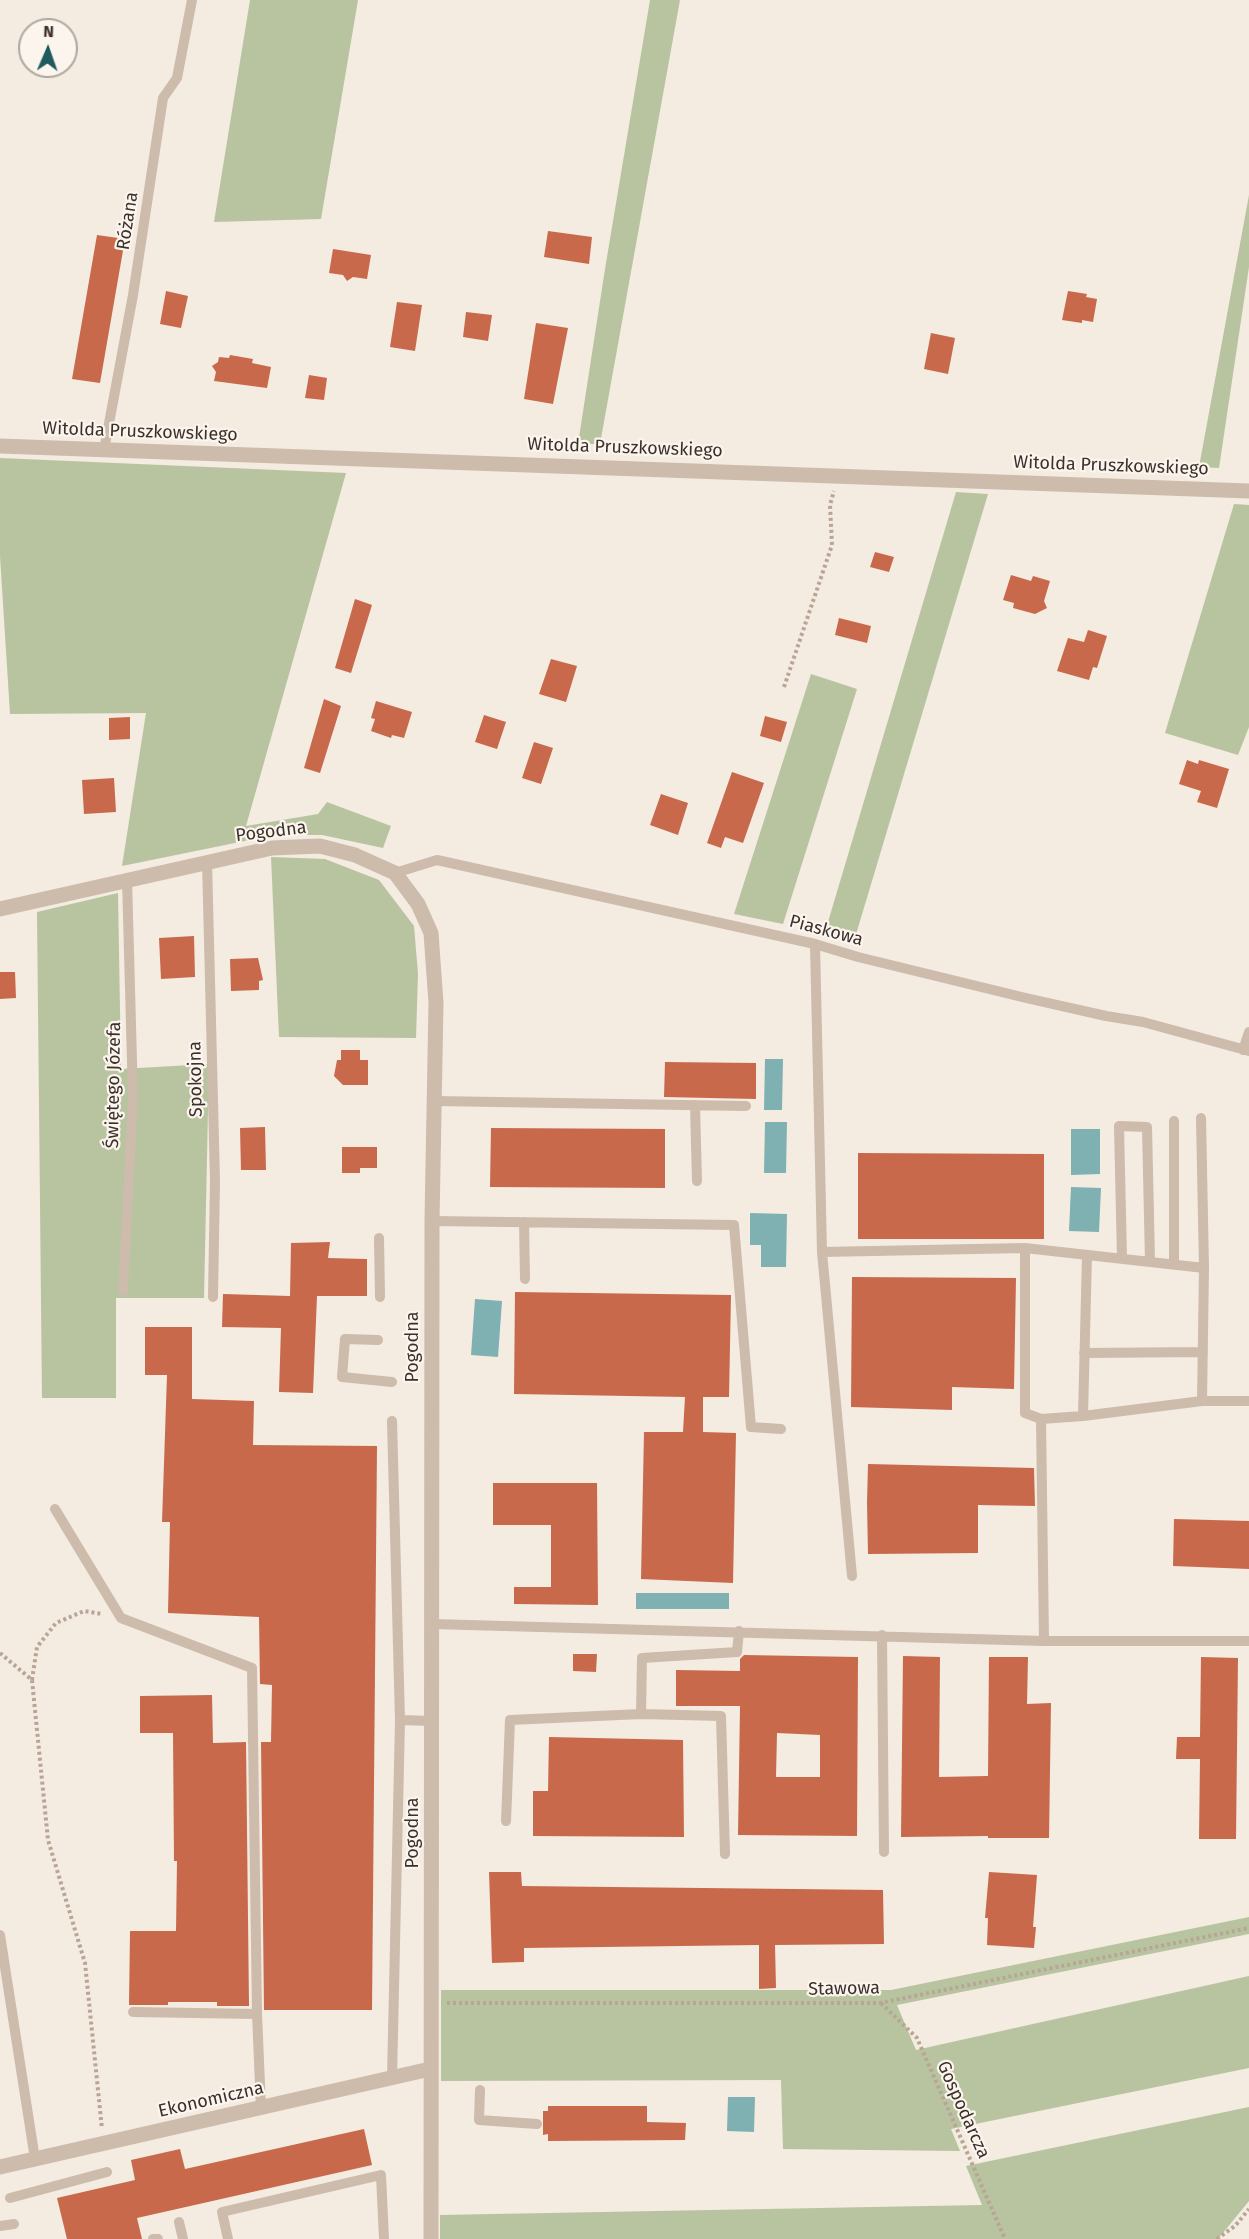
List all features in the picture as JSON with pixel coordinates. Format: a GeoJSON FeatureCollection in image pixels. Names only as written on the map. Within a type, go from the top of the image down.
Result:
{"type":"FeatureCollection","features":[{"type":"Feature","properties":{"kind":"street","name":"Witolda Pruszkowskiego"},"geometry":{"type":"LineString","coordinates":[[0,446],[1249,491]]}},
{"type":"Feature","properties":{"kind":"street","name":"Pogodna"},"geometry":{"type":"LineString","coordinates":[[0,909],[272,848],[320,846],[355,855],[395,873],[418,904],[431,933],[436,1003],[432,1221],[431,2239]]}},
{"type":"Feature","properties":{"kind":"street","name":"Ekonomiczna"},"geometry":{"type":"LineString","coordinates":[[0,2167],[430,2069]]}},
{"type":"Feature","properties":{"kind":"lane","name":"Różana"},"geometry":{"type":"LineString","coordinates":[[104,450],[133,295],[163,98],[177,78],[192,0]]}},
{"type":"Feature","properties":{"kind":"lane","name":"Piaskowa"},"geometry":{"type":"LineString","coordinates":[[395,873],[437,860],[815,944],[858,957],[1026,998],[1143,1022],[1246,1051]]}},
{"type":"Feature","properties":{"kind":"lane","name":"Spokojna"},"geometry":{"type":"LineString","coordinates":[[207,861],[214,1169],[213,1297]]}},
{"type":"Feature","properties":{"kind":"lane","name":"Świętego Józefa"},"geometry":{"type":"LineString","coordinates":[[123,1291],[133,1098],[127,879]]}},
{"type":"Feature","properties":{"kind":"lane"},"geometry":{"type":"LineString","coordinates":[[815,944],[822,1252],[852,1576]]}},
{"type":"Feature","properties":{"kind":"lane"},"geometry":{"type":"LineString","coordinates":[[1246,1051],[1249,1032]]}},
{"type":"Feature","properties":{"kind":"lane"},"geometry":{"type":"LineString","coordinates":[[434,1101],[746,1106]]}},
{"type":"Feature","properties":{"kind":"lane"},"geometry":{"type":"LineString","coordinates":[[695,1105],[697,1181]]}},
{"type":"Feature","properties":{"kind":"lane"},"geometry":{"type":"LineString","coordinates":[[1201,1118],[1204,1268],[1202,1401]]}},
{"type":"Feature","properties":{"kind":"lane"},"geometry":{"type":"LineString","coordinates":[[1174,1121],[1174,1264]]}},
{"type":"Feature","properties":{"kind":"lane"},"geometry":{"type":"LineString","coordinates":[[1122,1259],[1119,1126],[1147,1127],[1150,1262]]}},
{"type":"Feature","properties":{"kind":"lane"},"geometry":{"type":"LineString","coordinates":[[432,1221],[734,1225],[751,1428],[780,1429]]}},
{"type":"Feature","properties":{"kind":"lane"},"geometry":{"type":"LineString","coordinates":[[524,1222],[525,1279]]}},
{"type":"Feature","properties":{"kind":"lane"},"geometry":{"type":"LineString","coordinates":[[379,1238],[380,1297]]}},
{"type":"Feature","properties":{"kind":"lane"},"geometry":{"type":"LineString","coordinates":[[822,1252],[1025,1248],[1204,1268]]}},
{"type":"Feature","properties":{"kind":"lane"},"geometry":{"type":"LineString","coordinates":[[1025,1248],[1025,1413],[1041,1419],[1202,1401],[1249,1401]]}},
{"type":"Feature","properties":{"kind":"lane"},"geometry":{"type":"LineString","coordinates":[[1083,1416],[1087,1255]]}},
{"type":"Feature","properties":{"kind":"lane"},"geometry":{"type":"LineString","coordinates":[[378,1340],[345,1339],[342,1377],[392,1382]]}},
{"type":"Feature","properties":{"kind":"lane"},"geometry":{"type":"LineString","coordinates":[[1084,1353],[1203,1352]]}},
{"type":"Feature","properties":{"kind":"lane"},"geometry":{"type":"LineString","coordinates":[[1041,1419],[1044,1641]]}},
{"type":"Feature","properties":{"kind":"lane"},"geometry":{"type":"LineString","coordinates":[[392,1421],[400,1720],[392,2078]]}},
{"type":"Feature","properties":{"kind":"lane"},"geometry":{"type":"LineString","coordinates":[[56,1509],[121,1618],[252,1668],[261,2108]]}},
{"type":"Feature","properties":{"kind":"lane"},"geometry":{"type":"LineString","coordinates":[[432,1624],[1044,1641],[1249,1641]]}},
{"type":"Feature","properties":{"kind":"lane"},"geometry":{"type":"LineString","coordinates":[[641,1714],[642,1658],[737,1652],[739,1631]]}},
{"type":"Feature","properties":{"kind":"lane"},"geometry":{"type":"LineString","coordinates":[[882,1635],[884,1852]]}},
{"type":"Feature","properties":{"kind":"lane"},"geometry":{"type":"LineString","coordinates":[[506,1821],[510,1720],[641,1714],[721,1716],[725,1854]]}},
{"type":"Feature","properties":{"kind":"lane"},"geometry":{"type":"LineString","coordinates":[[400,1720],[432,1721]]}},
{"type":"Feature","properties":{"kind":"lane"},"geometry":{"type":"LineString","coordinates":[[0,1935],[35,2159]]}},
{"type":"Feature","properties":{"kind":"lane"},"geometry":{"type":"LineString","coordinates":[[133,2012],[258,2014]]}},
{"type":"Feature","properties":{"kind":"lane"},"geometry":{"type":"LineString","coordinates":[[480,2090],[479,2120],[537,2124]]}},
{"type":"Feature","properties":{"kind":"lane"},"geometry":{"type":"LineString","coordinates":[[10,2198],[107,2172]]}},
{"type":"Feature","properties":{"kind":"lane"},"geometry":{"type":"LineString","coordinates":[[228,2239],[222,2212],[381,2175],[384,2239]]}},
{"type":"Feature","properties":{"kind":"lane"},"geometry":{"type":"LineString","coordinates":[[179,2222],[183,2239]]}},
{"type":"Feature","properties":{"kind":"lane"},"geometry":{"type":"LineString","coordinates":[[0,2226],[14,2224]]}},
{"type":"Feature","properties":{"kind":"lane"},"geometry":{"type":"LineString","coordinates":[[153,2239],[158,2239]]}},
{"type":"Feature","properties":{"kind":"path"},"geometry":{"type":"LineString","coordinates":[[784,687],[832,545],[830,505],[839,475]]}},
{"type":"Feature","properties":{"kind":"path"},"geometry":{"type":"LineString","coordinates":[[103,2144],[85,1963],[48,1840],[32,1680],[37,1647],[56,1623],[84,1611],[121,1618]]}},
{"type":"Feature","properties":{"kind":"path"},"geometry":{"type":"LineString","coordinates":[[0,1653],[32,1680]]}},
{"type":"Feature","properties":{"kind":"path","name":"Stawowa"},"geometry":{"type":"LineString","coordinates":[[432,2003],[880,2003],[1249,1928]]}},
{"type":"Feature","properties":{"kind":"path","name":"Gospodarcza"},"geometry":{"type":"LineString","coordinates":[[880,2003],[917,2038],[1005,2239]]}},
{"type":"Feature","properties":{"kind":"path"},"geometry":{"type":"LineString","coordinates":[[1217,2239],[1235,2226],[1249,2209]]}},
{"type":"Feature","properties":{"kind":"green space"},"geometry":{"type":"Polygon","coordinates":[[[250,0],[358,0],[321,219],[214,222],[250,0]]]}},
{"type":"Feature","properties":{"kind":"green space"},"geometry":{"type":"Polygon","coordinates":[[[650,0],[680,0],[600,444],[578,444],[605,269],[650,0]]]}},
{"type":"Feature","properties":{"kind":"green space"},"geometry":{"type":"Polygon","coordinates":[[[1249,195],[1249,267],[1219,468],[1199,467],[1249,195]]]}},
{"type":"Feature","properties":{"kind":"green space"},"geometry":{"type":"Polygon","coordinates":[[[0,458],[346,473],[246,826],[318,814],[327,802],[391,826],[383,848],[322,835],[274,835],[122,866],[146,713],[10,714],[0,556],[0,458]]]}},
{"type":"Feature","properties":{"kind":"green space"},"geometry":{"type":"Polygon","coordinates":[[[956,492],[988,494],[854,941],[825,932],[956,492]]]}},
{"type":"Feature","properties":{"kind":"green space"},"geometry":{"type":"Polygon","coordinates":[[[1234,504],[1249,505],[1249,727],[1238,755],[1165,733],[1234,504]]]}},
{"type":"Feature","properties":{"kind":"green space"},"geometry":{"type":"Polygon","coordinates":[[[811,674],[857,689],[783,924],[734,914],[811,674]]]}},
{"type":"Feature","properties":{"kind":"green space"},"geometry":{"type":"Polygon","coordinates":[[[271,857],[325,859],[379,880],[414,926],[418,974],[416,1038],[279,1037],[271,857]]]}},
{"type":"Feature","properties":{"kind":"green space"},"geometry":{"type":"Polygon","coordinates":[[[118,893],[121,1069],[209,1064],[204,1298],[116,1298],[116,1398],[42,1398],[37,912],[118,893]]]}},
{"type":"Feature","properties":{"kind":"green space"},"geometry":{"type":"Polygon","coordinates":[[[1249,1917],[1249,1934],[897,2005],[916,2050],[1249,1976],[1249,2068],[951,2129],[960,2151],[783,2149],[781,2080],[441,2081],[441,1990],[891,1990],[1249,1917]]]}},
{"type":"Feature","properties":{"kind":"green space"},"geometry":{"type":"Polygon","coordinates":[[[1249,2107],[1249,2201],[1218,2239],[440,2239],[440,2215],[982,2205],[966,2166],[1249,2107]]]}},
{"type":"Feature","properties":{"kind":"water"},"geometry":{"type":"Polygon","coordinates":[[[765,1059],[783,1059],[782,1110],[764,1110],[765,1059]]]}},
{"type":"Feature","properties":{"kind":"water"},"geometry":{"type":"Polygon","coordinates":[[[765,1122],[787,1122],[786,1173],[764,1173],[765,1122]]]}},
{"type":"Feature","properties":{"kind":"water"},"geometry":{"type":"Polygon","coordinates":[[[1071,1129],[1100,1129],[1100,1174],[1071,1175],[1071,1129]]]}},
{"type":"Feature","properties":{"kind":"water"},"geometry":{"type":"Polygon","coordinates":[[[1071,1187],[1101,1188],[1099,1232],[1069,1231],[1071,1187]]]}},
{"type":"Feature","properties":{"kind":"water"},"geometry":{"type":"Polygon","coordinates":[[[750,1213],[787,1214],[786,1267],[761,1267],[761,1245],[750,1245],[750,1213]]]}},
{"type":"Feature","properties":{"kind":"water"},"geometry":{"type":"Polygon","coordinates":[[[475,1299],[502,1301],[498,1357],[471,1355],[475,1299]]]}},
{"type":"Feature","properties":{"kind":"water"},"geometry":{"type":"Polygon","coordinates":[[[636,1593],[729,1593],[729,1609],[636,1609],[636,1593]]]}},
{"type":"Feature","properties":{"kind":"water"},"geometry":{"type":"Polygon","coordinates":[[[728,2097],[755,2097],[754,2132],[727,2131],[728,2097]]]}},
{"type":"Feature","properties":{"kind":"building"},"geometry":{"type":"Polygon","coordinates":[[[548,231],[592,237],[589,264],[544,257],[548,231]]]}},
{"type":"Feature","properties":{"kind":"building"},"geometry":{"type":"Polygon","coordinates":[[[97,235],[125,239],[100,383],[72,379],[97,235]]]}},
{"type":"Feature","properties":{"kind":"building"},"geometry":{"type":"Polygon","coordinates":[[[333,249],[371,255],[367,279],[353,277],[347,281],[343,275],[329,273],[333,249]]]}},
{"type":"Feature","properties":{"kind":"building"},"geometry":{"type":"Polygon","coordinates":[[[166,291],[188,296],[181,328],[160,324],[166,291]]]}},
{"type":"Feature","properties":{"kind":"building"},"geometry":{"type":"Polygon","coordinates":[[[1068,291],[1087,294],[1086,297],[1097,299],[1093,322],[1062,320],[1068,291]]]}},
{"type":"Feature","properties":{"kind":"building"},"geometry":{"type":"Polygon","coordinates":[[[397,302],[422,305],[415,351],[390,347],[397,302]]]}},
{"type":"Feature","properties":{"kind":"building"},"geometry":{"type":"Polygon","coordinates":[[[466,312],[492,315],[488,341],[463,337],[466,312]]]}},
{"type":"Feature","properties":{"kind":"building"},"geometry":{"type":"Polygon","coordinates":[[[536,323],[568,328],[553,404],[524,399],[536,323]]]}},
{"type":"Feature","properties":{"kind":"building"},"geometry":{"type":"Polygon","coordinates":[[[931,333],[955,338],[948,374],[924,369],[931,333]]]}},
{"type":"Feature","properties":{"kind":"building"},"geometry":{"type":"Polygon","coordinates":[[[230,355],[253,359],[252,363],[271,367],[267,388],[214,381],[216,372],[212,366],[218,362],[219,357],[229,358],[230,355]]]}},
{"type":"Feature","properties":{"kind":"building"},"geometry":{"type":"Polygon","coordinates":[[[309,375],[327,378],[324,400],[305,398],[309,375]]]}},
{"type":"Feature","properties":{"kind":"building"},"geometry":{"type":"Polygon","coordinates":[[[875,552],[894,557],[889,572],[870,567],[875,552]]]}},
{"type":"Feature","properties":{"kind":"building"},"geometry":{"type":"Polygon","coordinates":[[[1011,575],[1031,581],[1033,576],[1050,581],[1044,601],[1047,608],[1035,614],[1013,608],[1014,603],[1003,600],[1011,575]]]}},
{"type":"Feature","properties":{"kind":"building"},"geometry":{"type":"Polygon","coordinates":[[[355,599],[372,605],[351,673],[335,668],[355,599]]]}},
{"type":"Feature","properties":{"kind":"building"},"geometry":{"type":"Polygon","coordinates":[[[839,618],[871,626],[867,643],[835,635],[839,618]]]}},
{"type":"Feature","properties":{"kind":"building"},"geometry":{"type":"Polygon","coordinates":[[[1088,630],[1107,636],[1097,668],[1093,667],[1089,680],[1057,671],[1068,638],[1084,642],[1088,630]]]}},
{"type":"Feature","properties":{"kind":"building"},"geometry":{"type":"Polygon","coordinates":[[[551,659],[577,666],[566,702],[539,694],[551,659]]]}},
{"type":"Feature","properties":{"kind":"building"},"geometry":{"type":"Polygon","coordinates":[[[324,699],[341,706],[320,773],[304,768],[324,699]]]}},
{"type":"Feature","properties":{"kind":"building"},"geometry":{"type":"Polygon","coordinates":[[[376,701],[412,712],[404,738],[392,735],[391,738],[371,731],[375,719],[371,718],[376,701]]]}},
{"type":"Feature","properties":{"kind":"building"},"geometry":{"type":"Polygon","coordinates":[[[484,715],[506,722],[497,749],[475,742],[484,715]]]}},
{"type":"Feature","properties":{"kind":"building"},"geometry":{"type":"Polygon","coordinates":[[[765,716],[787,722],[781,742],[760,736],[765,716]]]}},
{"type":"Feature","properties":{"kind":"building"},"geometry":{"type":"Polygon","coordinates":[[[130,717],[130,739],[109,740],[109,718],[130,717]]]}},
{"type":"Feature","properties":{"kind":"building"},"geometry":{"type":"Polygon","coordinates":[[[534,742],[553,748],[541,784],[522,778],[534,742]]]}},
{"type":"Feature","properties":{"kind":"building"},"geometry":{"type":"Polygon","coordinates":[[[1187,760],[1198,764],[1199,760],[1229,769],[1217,808],[1197,802],[1201,791],[1179,784],[1187,760]]]}},
{"type":"Feature","properties":{"kind":"building"},"geometry":{"type":"Polygon","coordinates":[[[732,772],[764,783],[743,843],[725,837],[721,848],[707,843],[732,772]]]}},
{"type":"Feature","properties":{"kind":"building"},"geometry":{"type":"Polygon","coordinates":[[[114,778],[116,812],[84,814],[82,780],[114,778]]]}},
{"type":"Feature","properties":{"kind":"building"},"geometry":{"type":"Polygon","coordinates":[[[661,794],[688,803],[678,835],[650,825],[661,794]]]}},
{"type":"Feature","properties":{"kind":"building"},"geometry":{"type":"Polygon","coordinates":[[[194,936],[195,977],[161,979],[159,938],[194,936]]]}},
{"type":"Feature","properties":{"kind":"building"},"geometry":{"type":"Polygon","coordinates":[[[258,958],[263,980],[259,981],[259,990],[231,991],[230,959],[258,958]]]}},
{"type":"Feature","properties":{"kind":"building"},"geometry":{"type":"Polygon","coordinates":[[[0,972],[15,972],[16,998],[0,999],[0,972]]]}},
{"type":"Feature","properties":{"kind":"building"},"geometry":{"type":"Polygon","coordinates":[[[341,1050],[360,1050],[360,1060],[368,1060],[368,1085],[343,1085],[334,1076],[337,1060],[341,1060],[341,1050]]]}},
{"type":"Feature","properties":{"kind":"building"},"geometry":{"type":"Polygon","coordinates":[[[665,1062],[756,1063],[756,1099],[664,1097],[665,1062]]]}},
{"type":"Feature","properties":{"kind":"building"},"geometry":{"type":"Polygon","coordinates":[[[265,1127],[266,1170],[241,1170],[240,1128],[265,1127]]]}},
{"type":"Feature","properties":{"kind":"building"},"geometry":{"type":"Polygon","coordinates":[[[491,1128],[665,1129],[665,1188],[490,1187],[491,1128]]]}},
{"type":"Feature","properties":{"kind":"building"},"geometry":{"type":"Polygon","coordinates":[[[342,1147],[377,1147],[377,1168],[360,1168],[360,1173],[342,1173],[342,1147]]]}},
{"type":"Feature","properties":{"kind":"building"},"geometry":{"type":"Polygon","coordinates":[[[858,1153],[1044,1154],[1044,1239],[858,1239],[858,1153]]]}},
{"type":"Feature","properties":{"kind":"building"},"geometry":{"type":"Polygon","coordinates":[[[330,1242],[328,1258],[367,1259],[367,1296],[317,1296],[313,1393],[279,1392],[281,1328],[222,1327],[223,1294],[290,1296],[291,1243],[330,1242]]]}},
{"type":"Feature","properties":{"kind":"building"},"geometry":{"type":"Polygon","coordinates":[[[852,1277],[1016,1278],[1014,1389],[952,1387],[952,1410],[851,1407],[852,1277]]]}},
{"type":"Feature","properties":{"kind":"building"},"geometry":{"type":"Polygon","coordinates":[[[515,1292],[731,1295],[729,1397],[703,1397],[703,1432],[736,1433],[733,1583],[641,1579],[644,1432],[683,1432],[685,1397],[514,1394],[515,1292]]]}},
{"type":"Feature","properties":{"kind":"building"},"geometry":{"type":"Polygon","coordinates":[[[145,1327],[192,1327],[192,1399],[254,1401],[253,1445],[377,1446],[372,2010],[264,2010],[261,1742],[271,1742],[272,1685],[260,1684],[259,1617],[168,1613],[170,1522],[162,1522],[167,1375],[145,1375],[145,1327]]]}},
{"type":"Feature","properties":{"kind":"building"},"geometry":{"type":"Polygon","coordinates":[[[868,1464],[1034,1468],[1035,1506],[978,1505],[978,1553],[868,1554],[868,1464]]]}},
{"type":"Feature","properties":{"kind":"building"},"geometry":{"type":"Polygon","coordinates":[[[493,1483],[597,1483],[598,1605],[514,1604],[514,1587],[551,1587],[551,1525],[493,1525],[493,1483]]]}},
{"type":"Feature","properties":{"kind":"building"},"geometry":{"type":"Polygon","coordinates":[[[1174,1519],[1249,1521],[1249,1569],[1173,1566],[1174,1519]]]}},
{"type":"Feature","properties":{"kind":"building"},"geometry":{"type":"Polygon","coordinates":[[[573,1654],[597,1654],[596,1672],[573,1671],[573,1654]]]}},
{"type":"Feature","properties":{"kind":"building"},"geometry":{"type":"Polygon","coordinates":[[[744,1655],[858,1657],[857,1836],[738,1835],[740,1706],[676,1706],[676,1670],[740,1671],[740,1659],[744,1655]],[[777,1733],[776,1777],[820,1777],[820,1735],[777,1733]]]}},
{"type":"Feature","properties":{"kind":"building"},"geometry":{"type":"Polygon","coordinates":[[[903,1656],[940,1657],[939,1777],[988,1776],[989,1657],[1028,1657],[1027,1704],[1051,1703],[1049,1838],[901,1837],[903,1656]]]}},
{"type":"Feature","properties":{"kind":"building"},"geometry":{"type":"Polygon","coordinates":[[[1201,1657],[1238,1658],[1236,1839],[1199,1839],[1200,1759],[1176,1759],[1177,1737],[1200,1737],[1201,1657]]]}},
{"type":"Feature","properties":{"kind":"building"},"geometry":{"type":"Polygon","coordinates":[[[212,1695],[213,1743],[246,1742],[249,2006],[217,2006],[217,2002],[129,2005],[130,1931],[176,1931],[177,1861],[174,1861],[173,1733],[140,1733],[140,1696],[212,1695]]]}},
{"type":"Feature","properties":{"kind":"building"},"geometry":{"type":"Polygon","coordinates":[[[549,1737],[683,1740],[684,1837],[533,1836],[533,1791],[548,1791],[549,1737]]]}},
{"type":"Feature","properties":{"kind":"building"},"geometry":{"type":"Polygon","coordinates":[[[489,1872],[521,1872],[522,1886],[883,1890],[884,1944],[775,1945],[776,1988],[759,1989],[759,1945],[524,1948],[524,1962],[492,1963],[489,1872]]]}},
{"type":"Feature","properties":{"kind":"building"},"geometry":{"type":"Polygon","coordinates":[[[989,1872],[1037,1875],[1033,1927],[1036,1927],[1034,1948],[987,1945],[988,1918],[985,1918],[989,1872]]]}},
{"type":"Feature","properties":{"kind":"building"},"geometry":{"type":"Polygon","coordinates":[[[548,2106],[647,2106],[647,2122],[686,2123],[685,2140],[548,2141],[548,2134],[543,2135],[543,2111],[548,2111],[548,2106]]]}},
{"type":"Feature","properties":{"kind":"building"},"geometry":{"type":"Polygon","coordinates":[[[364,2129],[372,2165],[137,2218],[142,2239],[67,2239],[57,2198],[135,2180],[131,2160],[180,2149],[185,2169],[364,2129]]]}}]}
